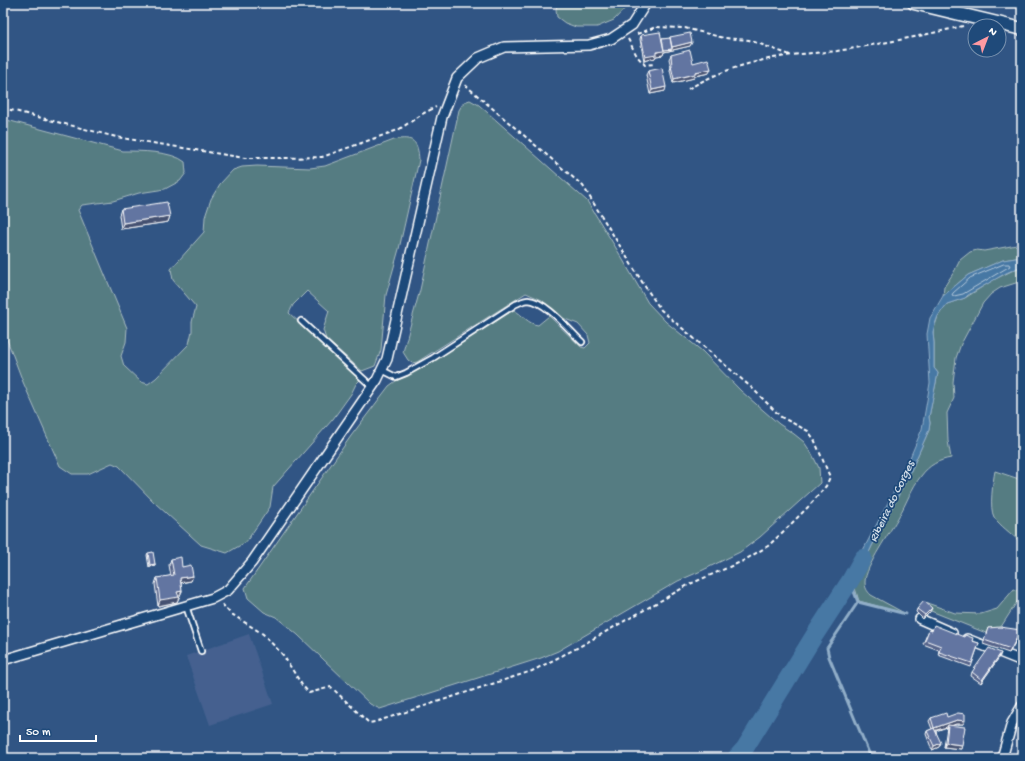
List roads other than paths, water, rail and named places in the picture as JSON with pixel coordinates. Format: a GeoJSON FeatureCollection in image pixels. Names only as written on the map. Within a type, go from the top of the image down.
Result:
{"type":"FeatureCollection","features":[{"type":"Feature","properties":{"kind":"main road"},"geometry":{"type":"LineString","coordinates":[[914,3],[1022,29]]}},
{"type":"Feature","properties":{"kind":"street"},"geometry":{"type":"LineString","coordinates":[[3,660],[215,597],[228,590],[252,562],[372,388],[387,359],[442,117],[457,78],[478,58],[504,47],[589,45],[611,39],[632,25],[646,3]]}},
{"type":"Feature","properties":{"kind":"street"},"geometry":{"type":"LineString","coordinates":[[920,619],[1022,661]]}},
{"type":"Feature","properties":{"kind":"street"},"geometry":{"type":"LineString","coordinates":[[1002,758],[1012,723],[1022,706]]}},
{"type":"Feature","properties":{"kind":"lane"},"geometry":{"type":"LineString","coordinates":[[382,370],[396,376],[406,373],[433,358],[516,304],[526,300],[537,302],[582,342]]}},
{"type":"Feature","properties":{"kind":"lane"},"geometry":{"type":"LineString","coordinates":[[301,321],[372,388]]}},
{"type":"Feature","properties":{"kind":"lane"},"geometry":{"type":"LineString","coordinates":[[186,606],[200,651]]}},
{"type":"Feature","properties":{"kind":"water"},"geometry":{"type":"Polygon","coordinates":[[[1022,257],[1022,266],[1006,273],[965,298],[947,304],[938,316],[933,332],[934,368],[938,373],[929,417],[929,430],[909,475],[872,546],[854,585],[849,577],[904,472],[922,429],[930,383],[927,334],[930,318],[943,296],[968,275],[1003,260],[1022,257]]]}},
{"type":"Feature","properties":{"kind":"waterway","name":"Ribeira do Corges"},"geometry":{"type":"LineString","coordinates":[[736,758],[745,748],[863,558]]}},
{"type":"Feature","properties":{"kind":"waterway"},"geometry":{"type":"LineString","coordinates":[[850,581],[858,602]]}},
{"type":"Feature","properties":{"kind":"waterway"},"geometry":{"type":"LineString","coordinates":[[858,602],[827,648],[829,657],[871,758]]}},
{"type":"Feature","properties":{"kind":"waterway"},"geometry":{"type":"LineString","coordinates":[[858,602],[906,614]]}}]}
